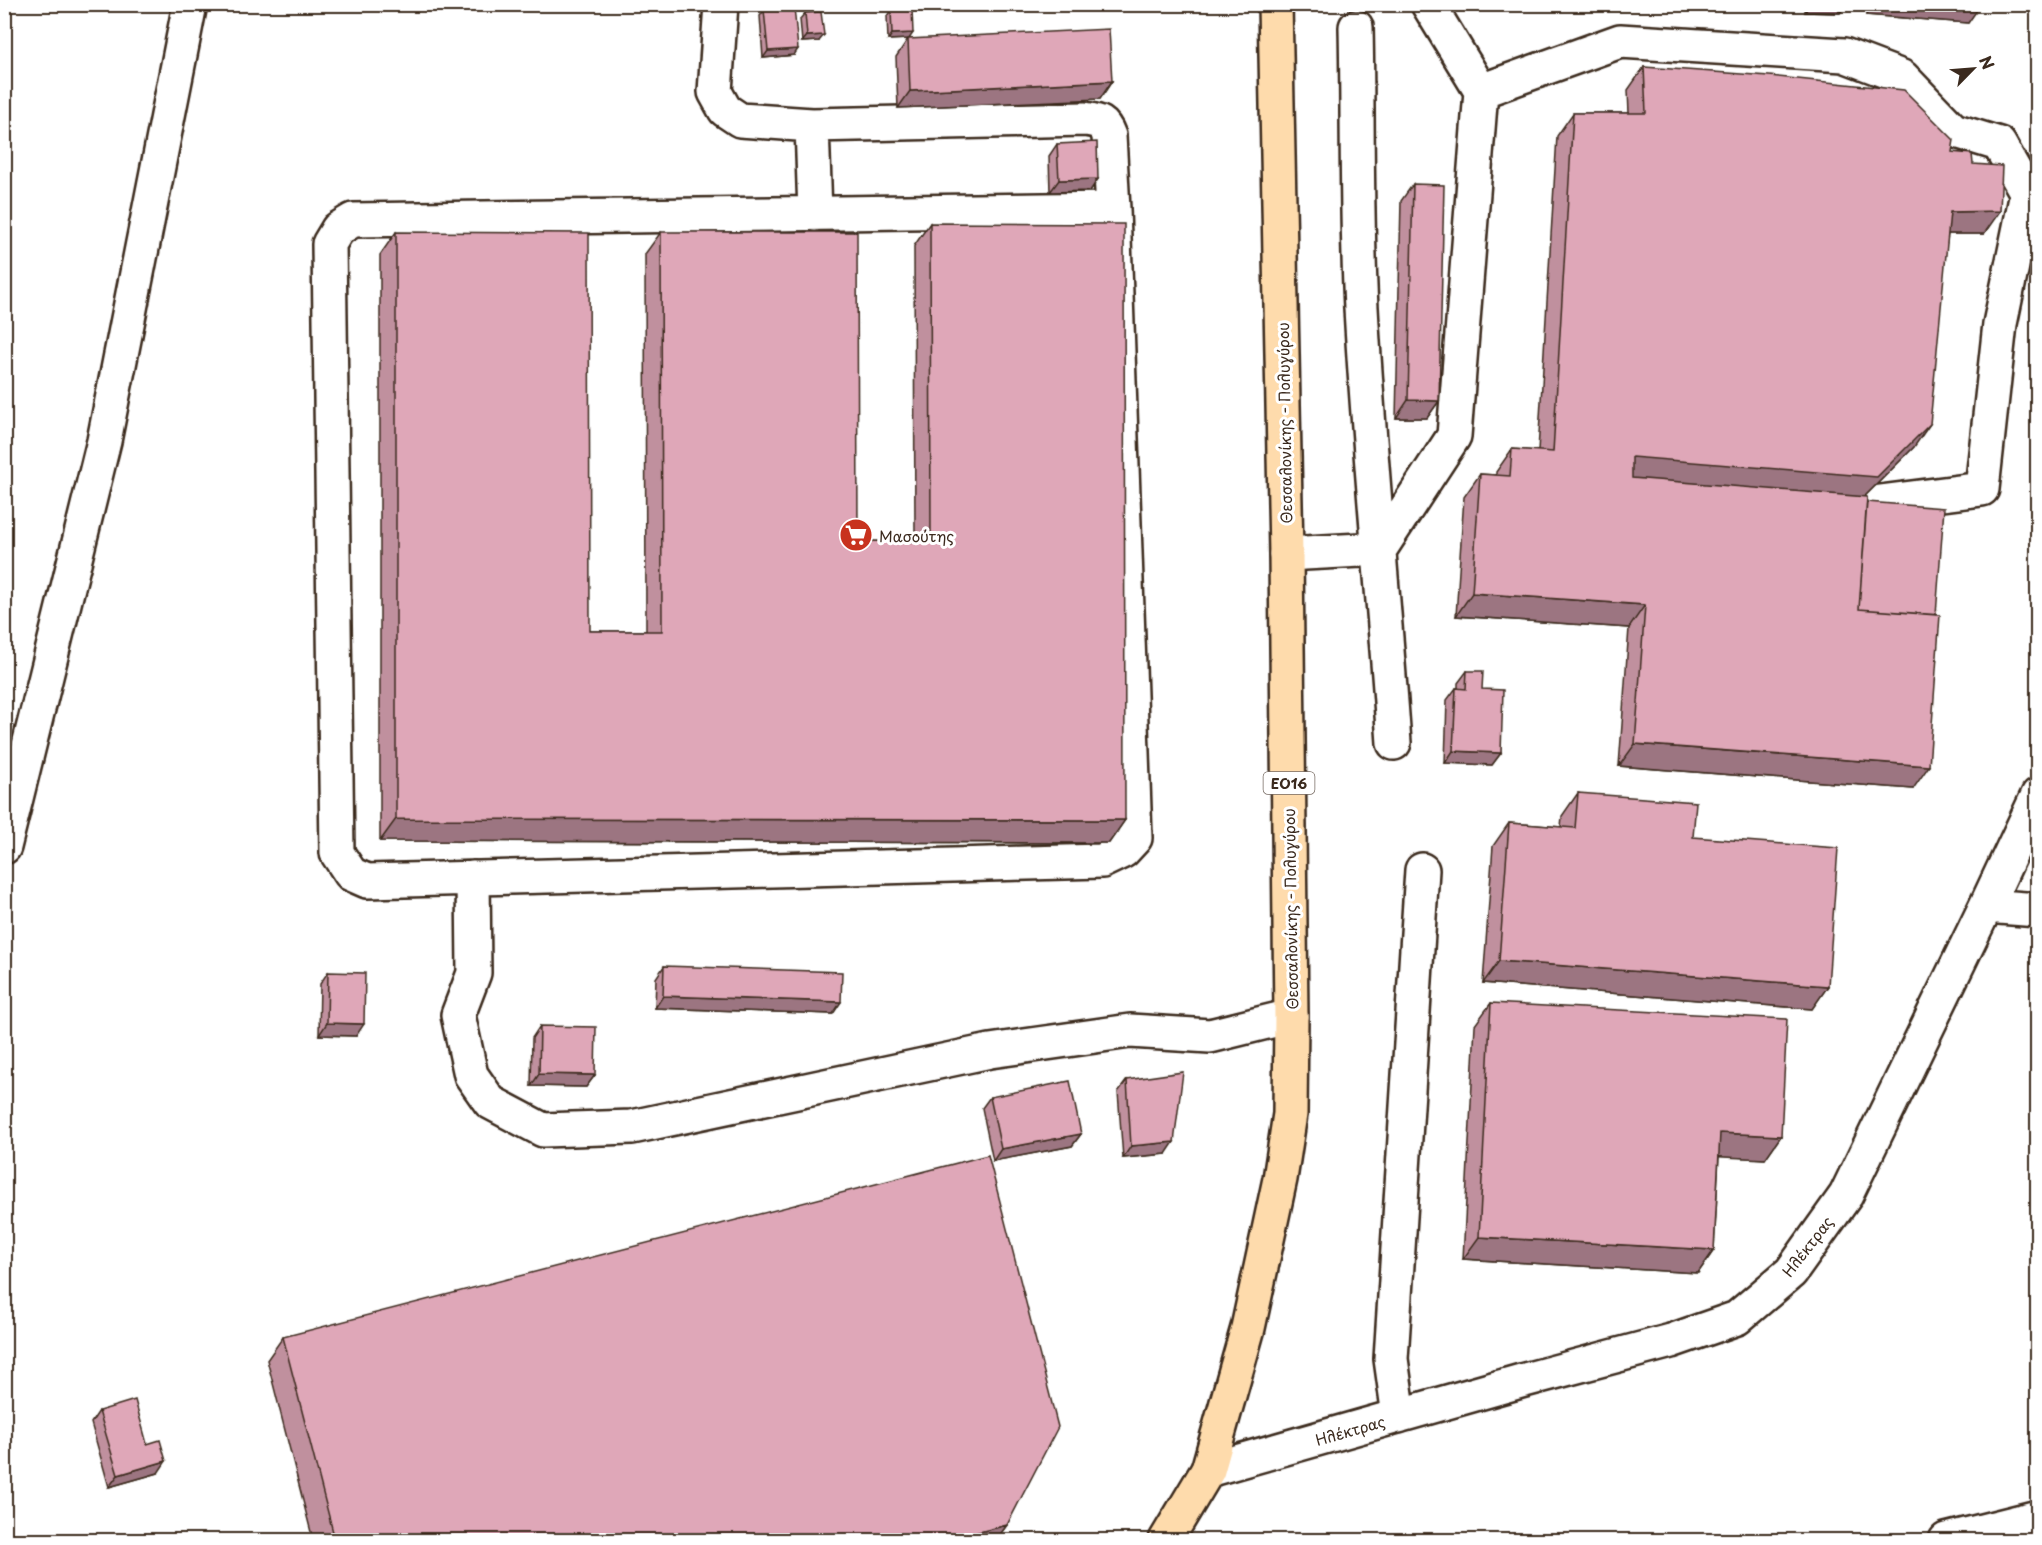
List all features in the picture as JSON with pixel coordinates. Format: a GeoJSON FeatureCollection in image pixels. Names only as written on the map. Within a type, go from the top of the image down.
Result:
{"type":"FeatureCollection","features":[{"type":"Feature","properties":{"kind":"main road","name":"Θεσσαλονίκης - Πολυγύρου"},"geometry":{"type":"LineString","coordinates":[[1166,1540],[1208,1470],[1248,1328],[1280,1179],[1290,1114],[1286,554],[1275,4]]}},
{"type":"Feature","properties":{"kind":"street"},"geometry":{"type":"LineString","coordinates":[[4,847],[104,441],[190,4]]}},
{"type":"Feature","properties":{"kind":"street"},"geometry":{"type":"LineString","coordinates":[[721,4],[715,92],[725,110],[740,120],[812,125],[1085,118],[1100,121],[1106,126],[1109,136],[1113,209],[1135,838],[1123,851],[1102,861],[367,880],[351,874],[337,854],[329,244],[338,229],[352,220],[1113,209]]}},
{"type":"Feature","properties":{"kind":"street"},"geometry":{"type":"LineString","coordinates":[[1380,549],[1454,436],[1481,91],[1428,4]]}},
{"type":"Feature","properties":{"kind":"street"},"geometry":{"type":"LineString","coordinates":[[1356,27],[1361,305],[1394,743]]}},
{"type":"Feature","properties":{"kind":"street"},"geometry":{"type":"LineString","coordinates":[[1481,91],[1620,41],[1844,55],[1902,77],[1953,130],[1999,144],[2026,193],[2000,324],[1982,489],[1880,502]]}},
{"type":"Feature","properties":{"kind":"street"},"geometry":{"type":"LineString","coordinates":[[812,125],[815,214]]}},
{"type":"Feature","properties":{"kind":"street"},"geometry":{"type":"LineString","coordinates":[[1286,554],[1380,549]]}},
{"type":"Feature","properties":{"kind":"street","name":"Ηλέκτρας"},"geometry":{"type":"LineString","coordinates":[[1208,1470],[1671,1341],[1737,1318],[1791,1272],[1846,1195],[1986,906],[2037,795]]}},
{"type":"Feature","properties":{"kind":"street"},"geometry":{"type":"LineString","coordinates":[[1399,1416],[1391,1359],[1422,870]]}},
{"type":"Feature","properties":{"kind":"street"},"geometry":{"type":"LineString","coordinates":[[473,878],[474,973],[458,1015],[471,1075],[490,1102],[543,1130],[632,1127],[990,1051],[1131,1031],[1209,1036],[1291,1016]]}},
{"type":"Feature","properties":{"kind":"street"},"geometry":{"type":"LineString","coordinates":[[1986,906],[2037,910]]}},
{"type":"Feature","properties":{"kind":"street"},"geometry":{"type":"LineString","coordinates":[[1946,1540],[2037,1517]]}},
{"type":"Feature","properties":{"kind":"building"},"geometry":{"type":"Polygon","coordinates":[[[794,7],[798,49],[768,51],[764,10],[794,7]]]}},
{"type":"Feature","properties":{"kind":"building"},"geometry":{"type":"Polygon","coordinates":[[[912,9],[913,33],[892,34],[891,10],[912,9]]]}},
{"type":"Feature","properties":{"kind":"building"},"geometry":{"type":"Polygon","coordinates":[[[821,12],[824,35],[807,36],[805,13],[821,12]]]}},
{"type":"Feature","properties":{"kind":"building"},"geometry":{"type":"Polygon","coordinates":[[[1109,29],[1112,81],[910,91],[908,39],[1109,29]]]}},
{"type":"Feature","properties":{"kind":"building"},"geometry":{"type":"Polygon","coordinates":[[[1644,67],[1769,76],[1904,90],[1954,140],[1952,152],[1972,154],[1973,164],[2002,166],[2000,211],[1950,212],[1930,424],[1877,477],[1632,457],[1632,478],[1867,497],[1859,609],[1940,615],[1929,766],[1635,744],[1645,605],[1472,593],[1480,474],[1510,476],[1512,449],[1553,452],[1573,113],[1646,113],[1644,67]]]}},
{"type":"Feature","properties":{"kind":"building"},"geometry":{"type":"Polygon","coordinates":[[[1097,142],[1098,179],[1059,180],[1057,144],[1097,142]]]}},
{"type":"Feature","properties":{"kind":"building"},"geometry":{"type":"Polygon","coordinates":[[[1413,184],[1444,185],[1439,401],[1408,400],[1413,184]]]}},
{"type":"Feature","properties":{"kind":"building"},"geometry":{"type":"Polygon","coordinates":[[[930,223],[1124,224],[1125,820],[396,819],[396,232],[589,233],[590,631],[662,631],[661,232],[857,232],[858,541],[931,542],[930,223]]]}},
{"type":"Feature","properties":{"kind":"building"},"geometry":{"type":"Polygon","coordinates":[[[1867,502],[1944,508],[1936,615],[1859,609],[1867,502]]]}},
{"type":"Feature","properties":{"kind":"building"},"geometry":{"type":"Polygon","coordinates":[[[1467,671],[1483,671],[1482,689],[1503,690],[1501,753],[1453,751],[1456,688],[1466,689],[1467,671]]]}},
{"type":"Feature","properties":{"kind":"building"},"geometry":{"type":"Polygon","coordinates":[[[1578,793],[1696,802],[1693,837],[1838,848],[1828,986],[1499,961],[1509,823],[1575,828],[1578,793]]]}},
{"type":"Feature","properties":{"kind":"building"},"geometry":{"type":"Polygon","coordinates":[[[664,966],[842,972],[841,1002],[663,996],[664,966]]]}},
{"type":"Feature","properties":{"kind":"building"},"geometry":{"type":"Polygon","coordinates":[[[328,972],[365,973],[364,1024],[327,1023],[328,972]]]}},
{"type":"Feature","properties":{"kind":"building"},"geometry":{"type":"Polygon","coordinates":[[[1491,1003],[1787,1019],[1781,1136],[1720,1133],[1714,1250],[1479,1237],[1491,1003]]]}},
{"type":"Feature","properties":{"kind":"building"},"geometry":{"type":"Polygon","coordinates":[[[540,1026],[596,1027],[595,1075],[539,1074],[540,1026]]]}},
{"type":"Feature","properties":{"kind":"building"},"geometry":{"type":"Polygon","coordinates":[[[1183,1072],[1174,1142],[1131,1146],[1127,1080],[1183,1072]]]}},
{"type":"Feature","properties":{"kind":"building"},"geometry":{"type":"Polygon","coordinates":[[[1070,1081],[1081,1134],[1001,1149],[990,1097],[1070,1081]]]}},
{"type":"Feature","properties":{"kind":"building"},"geometry":{"type":"Polygon","coordinates":[[[988,1155],[1058,1427],[1007,1525],[947,1540],[335,1540],[283,1337],[988,1155]]]}},
{"type":"Feature","properties":{"kind":"building"},"geometry":{"type":"Polygon","coordinates":[[[135,1400],[147,1444],[160,1440],[166,1461],[118,1475],[99,1411],[135,1400]]]}},
{"type":"Feature","properties":{"kind":"place","name":"Μασούτης"},"geometry":{"type":"Point","coordinates":[856,535]}}]}
